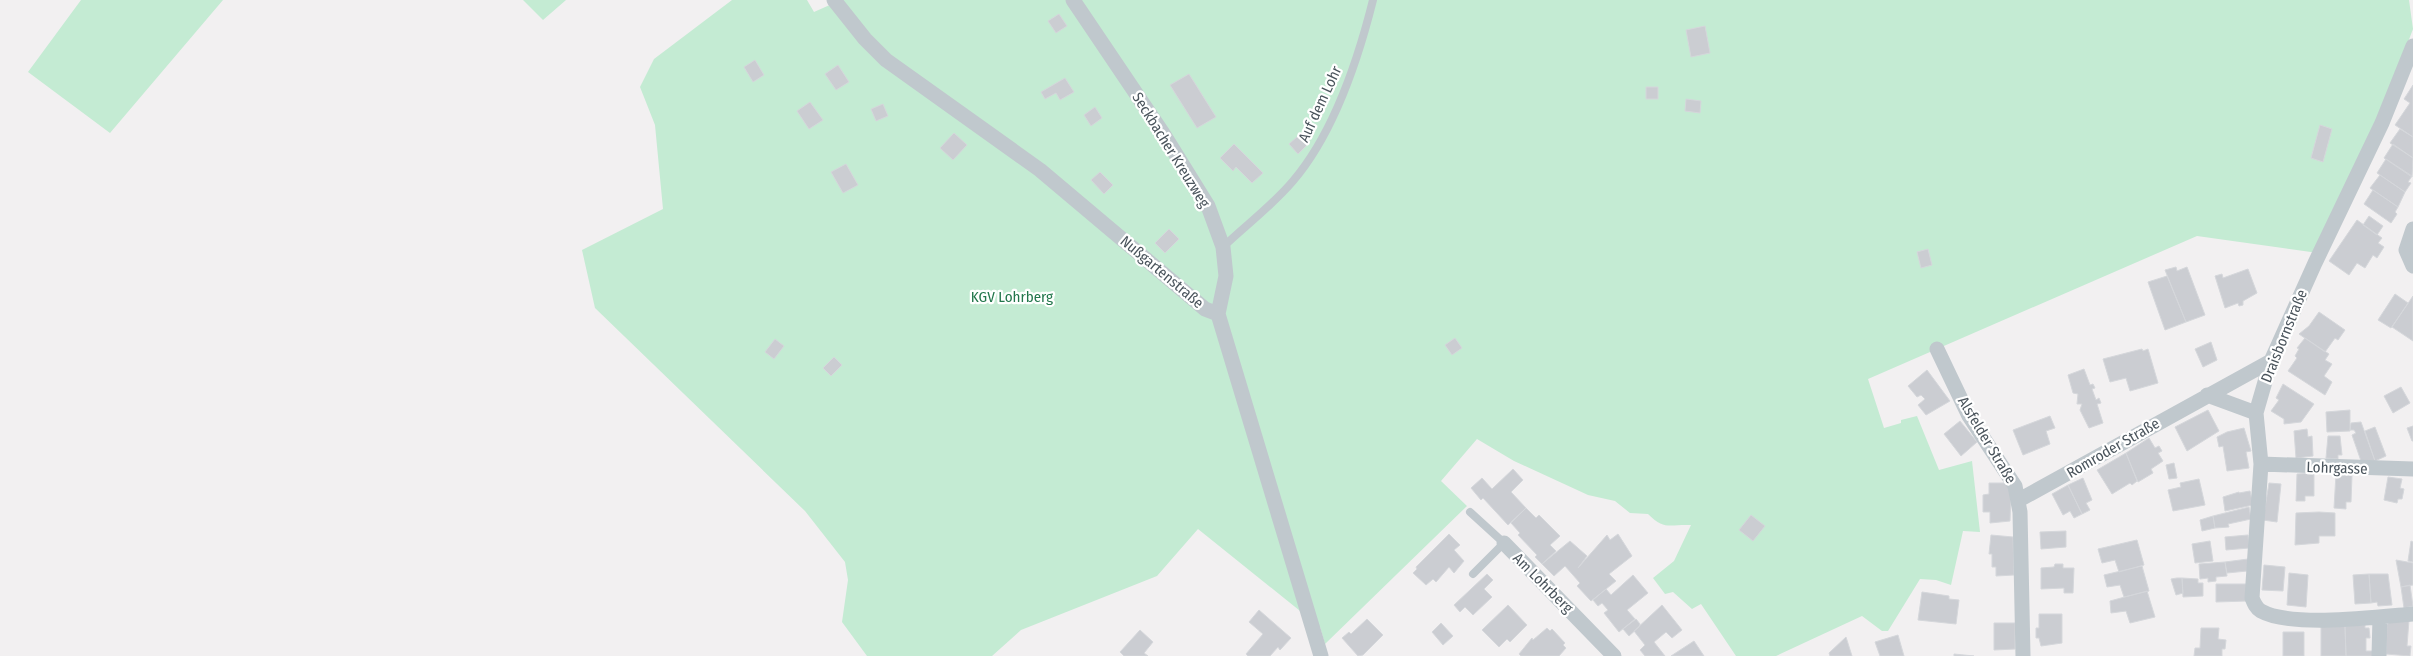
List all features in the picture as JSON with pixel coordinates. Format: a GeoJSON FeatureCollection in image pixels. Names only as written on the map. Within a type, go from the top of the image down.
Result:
{"type":"FeatureCollection","features":[{"type":"Feature","properties":{"kind":"street","name":"Nußgartenstraße"},"geometry":{"type":"LineString","coordinates":[[834,0],[864,39],[886,60],[1040,170],[1205,309],[1218,314],[1321,656]]}},
{"type":"Feature","properties":{"kind":"street","name":"Seckbacher Kreuzweg"},"geometry":{"type":"LineString","coordinates":[[1073,0],[1164,134],[1208,206],[1223,247],[1226,276],[1218,314]]}},
{"type":"Feature","properties":{"kind":"street","name":"Draisbornstraße"},"geometry":{"type":"LineString","coordinates":[[2413,46],[2382,123],[2315,263],[2271,361],[2256,413],[2261,464],[2252,598],[2260,610],[2276,616],[2293,618],[2340,620],[2413,614]]}},
{"type":"Feature","properties":{"kind":"street"},"geometry":{"type":"LineString","coordinates":[[2413,229],[2406,250],[2413,266]]}},
{"type":"Feature","properties":{"kind":"street","name":"Alsfelder Straße"},"geometry":{"type":"LineString","coordinates":[[1937,349],[1968,416],[2008,472],[2019,500],[2023,656]]}},
{"type":"Feature","properties":{"kind":"street","name":"Romroder Straße"},"geometry":{"type":"LineString","coordinates":[[2019,500],[2271,361]]}},
{"type":"Feature","properties":{"kind":"street"},"geometry":{"type":"LineString","coordinates":[[2207,395],[2256,413]]}},
{"type":"Feature","properties":{"kind":"street","name":"Lohrgasse"},"geometry":{"type":"LineString","coordinates":[[2261,464],[2413,469]]}},
{"type":"Feature","properties":{"kind":"street","name":"Am Lohrberg"},"geometry":{"type":"LineString","coordinates":[[1504,543],[1614,656]]}},
{"type":"Feature","properties":{"kind":"street"},"geometry":{"type":"LineString","coordinates":[[2379,656],[2380,617]]}},
{"type":"Feature","properties":{"kind":"lane","name":"Auf dem Lohr"},"geometry":{"type":"LineString","coordinates":[[1223,247],[1293,181],[1324,135],[1352,70],[1373,0]]}},
{"type":"Feature","properties":{"kind":"lane","name":"Am Lohrberg"},"geometry":{"type":"LineString","coordinates":[[1470,512],[1504,543]]}},
{"type":"Feature","properties":{"kind":"lane"},"geometry":{"type":"LineString","coordinates":[[1473,574],[1504,543]]}},
{"type":"Feature","properties":{"kind":"green space"},"geometry":{"type":"Polygon","coordinates":[[[81,0],[223,0],[110,133],[28,72],[81,0]]]}},
{"type":"Feature","properties":{"kind":"green space"},"geometry":{"type":"Polygon","coordinates":[[[523,0],[566,0],[543,20],[523,0]]]}},
{"type":"Feature","properties":{"kind":"green space","name":"KGV Lohrberg"},"geometry":{"type":"Polygon","coordinates":[[[732,0],[807,0],[814,12],[841,0],[2409,0],[2413,29],[2377,124],[2318,253],[2197,236],[1868,379],[1884,428],[1901,423],[1901,420],[1917,416],[1939,470],[1972,461],[1980,532],[1963,531],[1951,585],[1936,580],[1920,579],[1888,631],[1882,631],[1862,616],[1776,656],[1736,656],[1701,604],[1692,609],[1673,592],[1665,594],[1653,578],[1674,561],[1691,525],[1668,526],[1659,523],[1648,514],[1630,513],[1615,501],[1588,495],[1514,461],[1477,439],[1441,481],[1467,506],[1325,644],[1320,627],[1198,529],[1157,576],[1021,630],[992,656],[867,656],[842,622],[848,580],[845,562],[805,511],[595,308],[582,250],[663,209],[655,125],[640,87],[654,59],[732,0]]]}},
{"type":"Feature","properties":{"kind":"building"},"geometry":{"type":"Polygon","coordinates":[[[1059,14],[1067,26],[1056,33],[1048,21],[1059,14]]]}},
{"type":"Feature","properties":{"kind":"building"},"geometry":{"type":"Polygon","coordinates":[[[1705,26],[1710,53],[1691,57],[1686,30],[1705,26]]]}},
{"type":"Feature","properties":{"kind":"building"},"geometry":{"type":"Polygon","coordinates":[[[755,60],[764,75],[753,82],[744,67],[755,60]]]}},
{"type":"Feature","properties":{"kind":"building"},"geometry":{"type":"Polygon","coordinates":[[[838,65],[849,82],[836,90],[825,74],[838,65]]]}},
{"type":"Feature","properties":{"kind":"building"},"geometry":{"type":"Polygon","coordinates":[[[1189,74],[1216,117],[1197,128],[1170,85],[1189,74]]]}},
{"type":"Feature","properties":{"kind":"building"},"geometry":{"type":"Polygon","coordinates":[[[1065,78],[1074,92],[1060,100],[1056,93],[1045,99],[1041,92],[1065,78]]]}},
{"type":"Feature","properties":{"kind":"building"},"geometry":{"type":"Polygon","coordinates":[[[2413,85],[2413,137],[2395,125],[2410,103],[2404,99],[2413,85]]]}},
{"type":"Feature","properties":{"kind":"building"},"geometry":{"type":"Polygon","coordinates":[[[1646,87],[1658,87],[1658,99],[1646,99],[1646,87]]]}},
{"type":"Feature","properties":{"kind":"building"},"geometry":{"type":"Polygon","coordinates":[[[1686,99],[1701,101],[1700,113],[1685,111],[1686,99]]]}},
{"type":"Feature","properties":{"kind":"building"},"geometry":{"type":"Polygon","coordinates":[[[810,102],[823,120],[809,129],[797,111],[810,102]]]}},
{"type":"Feature","properties":{"kind":"building"},"geometry":{"type":"Polygon","coordinates":[[[883,104],[888,116],[876,121],[871,109],[883,104]]]}},
{"type":"Feature","properties":{"kind":"building"},"geometry":{"type":"Polygon","coordinates":[[[1095,107],[1102,118],[1091,126],[1084,115],[1095,107]]]}},
{"type":"Feature","properties":{"kind":"building"},"geometry":{"type":"Polygon","coordinates":[[[2320,125],[2332,129],[2323,162],[2311,158],[2320,125]]]}},
{"type":"Feature","properties":{"kind":"building"},"geometry":{"type":"Polygon","coordinates":[[[2400,129],[2413,137],[2413,158],[2390,143],[2400,129]]]}},
{"type":"Feature","properties":{"kind":"building"},"geometry":{"type":"Polygon","coordinates":[[[954,133],[967,145],[953,160],[940,148],[954,133]]]}},
{"type":"Feature","properties":{"kind":"building"},"geometry":{"type":"Polygon","coordinates":[[[1298,136],[1307,145],[1298,154],[1289,144],[1298,136]]]}},
{"type":"Feature","properties":{"kind":"building"},"geometry":{"type":"Polygon","coordinates":[[[1234,144],[1263,173],[1252,183],[1236,167],[1233,171],[1220,158],[1234,144]]]}},
{"type":"Feature","properties":{"kind":"building"},"geometry":{"type":"Polygon","coordinates":[[[2393,144],[2413,158],[2412,177],[2384,158],[2393,144]]]}},
{"type":"Feature","properties":{"kind":"building"},"geometry":{"type":"Polygon","coordinates":[[[2386,159],[2412,176],[2408,182],[2411,183],[2405,192],[2377,173],[2386,159]]]}},
{"type":"Feature","properties":{"kind":"building"},"geometry":{"type":"Polygon","coordinates":[[[846,164],[858,185],[843,193],[831,172],[846,164]]]}},
{"type":"Feature","properties":{"kind":"building"},"geometry":{"type":"Polygon","coordinates":[[[1100,172],[1113,185],[1104,194],[1091,180],[1100,172]]]}},
{"type":"Feature","properties":{"kind":"building"},"geometry":{"type":"Polygon","coordinates":[[[2380,175],[2405,192],[2398,207],[2370,188],[2380,175]]]}},
{"type":"Feature","properties":{"kind":"building"},"geometry":{"type":"Polygon","coordinates":[[[2373,190],[2398,207],[2395,212],[2397,214],[2391,223],[2364,204],[2373,190]]]}},
{"type":"Feature","properties":{"kind":"building"},"geometry":{"type":"Polygon","coordinates":[[[2369,216],[2383,226],[2377,235],[2363,225],[2369,216]]]}},
{"type":"Feature","properties":{"kind":"building"},"geometry":{"type":"Polygon","coordinates":[[[2357,220],[2382,238],[2378,243],[2384,247],[2377,258],[2373,255],[2365,268],[2357,263],[2349,275],[2329,261],[2357,220]]]}},
{"type":"Feature","properties":{"kind":"building"},"geometry":{"type":"Polygon","coordinates":[[[1169,229],[1179,239],[1165,253],[1155,243],[1169,229]]]}},
{"type":"Feature","properties":{"kind":"building"},"geometry":{"type":"Polygon","coordinates":[[[1928,249],[1932,265],[1921,268],[1917,252],[1928,249]]]}},
{"type":"Feature","properties":{"kind":"building"},"geometry":{"type":"Polygon","coordinates":[[[2176,267],[2177,271],[2187,267],[2205,315],[2186,322],[2165,270],[2176,267]]]}},
{"type":"Feature","properties":{"kind":"building"},"geometry":{"type":"Polygon","coordinates":[[[2248,269],[2257,293],[2243,301],[2243,305],[2239,306],[2238,303],[2225,308],[2215,276],[2222,274],[2223,278],[2248,269]]]}},
{"type":"Feature","properties":{"kind":"building"},"geometry":{"type":"Polygon","coordinates":[[[2167,276],[2186,322],[2165,330],[2148,282],[2167,276]]]}},
{"type":"Feature","properties":{"kind":"building"},"geometry":{"type":"Polygon","coordinates":[[[2395,294],[2408,303],[2391,328],[2378,320],[2395,294]]]}},
{"type":"Feature","properties":{"kind":"building"},"geometry":{"type":"Polygon","coordinates":[[[2413,296],[2413,341],[2392,327],[2413,296]]]}},
{"type":"Feature","properties":{"kind":"building"},"geometry":{"type":"Polygon","coordinates":[[[2319,312],[2345,330],[2338,340],[2335,338],[2325,352],[2299,334],[2309,326],[2319,312]]]}},
{"type":"Feature","properties":{"kind":"building"},"geometry":{"type":"Polygon","coordinates":[[[1455,338],[1462,348],[1452,355],[1445,345],[1455,338]]]}},
{"type":"Feature","properties":{"kind":"building"},"geometry":{"type":"Polygon","coordinates":[[[2305,338],[2329,354],[2325,360],[2332,364],[2324,376],[2332,382],[2325,395],[2288,371],[2297,358],[2295,356],[2299,349],[2297,348],[2305,338]]]}},
{"type":"Feature","properties":{"kind":"building"},"geometry":{"type":"Polygon","coordinates":[[[775,339],[784,346],[774,359],[765,352],[775,339]]]}},
{"type":"Feature","properties":{"kind":"building"},"geometry":{"type":"Polygon","coordinates":[[[2211,342],[2217,360],[2203,367],[2195,349],[2211,342]]]}},
{"type":"Feature","properties":{"kind":"building"},"geometry":{"type":"Polygon","coordinates":[[[2142,349],[2143,351],[2148,349],[2158,383],[2130,391],[2126,378],[2110,382],[2103,359],[2142,349]]]}},
{"type":"Feature","properties":{"kind":"building"},"geometry":{"type":"Polygon","coordinates":[[[834,357],[842,365],[831,376],[823,368],[834,357]]]}},
{"type":"Feature","properties":{"kind":"building"},"geometry":{"type":"Polygon","coordinates":[[[2084,369],[2090,385],[2093,384],[2095,388],[2092,389],[2096,400],[2099,398],[2101,403],[2097,404],[2103,423],[2089,428],[2080,410],[2082,404],[2077,404],[2078,394],[2073,393],[2068,375],[2084,369]]]}},
{"type":"Feature","properties":{"kind":"building"},"geometry":{"type":"Polygon","coordinates":[[[1927,370],[1950,401],[1926,415],[1918,405],[1925,399],[1921,395],[1917,397],[1908,386],[1927,370]]]}},
{"type":"Feature","properties":{"kind":"building"},"geometry":{"type":"Polygon","coordinates":[[[2283,384],[2314,404],[2301,422],[2284,424],[2284,419],[2271,411],[2279,400],[2276,398],[2283,384]]]}},
{"type":"Feature","properties":{"kind":"building"},"geometry":{"type":"Polygon","coordinates":[[[2401,387],[2410,403],[2393,413],[2384,396],[2401,387]]]}},
{"type":"Feature","properties":{"kind":"building"},"geometry":{"type":"Polygon","coordinates":[[[2208,410],[2219,431],[2187,451],[2175,427],[2208,410]]]}},
{"type":"Feature","properties":{"kind":"building"},"geometry":{"type":"Polygon","coordinates":[[[2350,410],[2350,431],[2327,432],[2326,412],[2350,410]]]}},
{"type":"Feature","properties":{"kind":"building"},"geometry":{"type":"Polygon","coordinates":[[[2050,416],[2055,428],[2046,431],[2050,444],[2023,455],[2013,430],[2050,416]]]}},
{"type":"Feature","properties":{"kind":"building"},"geometry":{"type":"Polygon","coordinates":[[[1960,421],[1977,442],[1961,456],[1944,434],[1960,421]]]}},
{"type":"Feature","properties":{"kind":"building"},"geometry":{"type":"Polygon","coordinates":[[[2361,422],[2375,461],[2361,461],[2352,435],[2356,433],[2354,430],[2350,430],[2351,423],[2361,422]]]}},
{"type":"Feature","properties":{"kind":"building"},"geometry":{"type":"Polygon","coordinates":[[[2413,426],[2413,441],[2412,441],[2407,428],[2413,426]]]}},
{"type":"Feature","properties":{"kind":"building"},"geometry":{"type":"Polygon","coordinates":[[[2375,427],[2386,456],[2375,461],[2365,431],[2375,427]]]}},
{"type":"Feature","properties":{"kind":"building"},"geometry":{"type":"Polygon","coordinates":[[[2244,428],[2251,451],[2246,452],[2249,468],[2227,471],[2223,446],[2219,447],[2217,437],[2227,432],[2244,428]]]}},
{"type":"Feature","properties":{"kind":"building"},"geometry":{"type":"Polygon","coordinates":[[[2307,429],[2308,437],[2312,436],[2313,456],[2296,458],[2294,431],[2307,429]]]}},
{"type":"Feature","properties":{"kind":"building"},"geometry":{"type":"Polygon","coordinates":[[[2328,436],[2340,436],[2342,455],[2338,455],[2338,459],[2326,458],[2328,436]]]}},
{"type":"Feature","properties":{"kind":"building"},"geometry":{"type":"Polygon","coordinates":[[[2149,438],[2155,448],[2159,446],[2162,451],[2158,453],[2163,461],[2151,469],[2153,473],[2138,482],[2126,453],[2149,438]]]}},
{"type":"Feature","properties":{"kind":"building"},"geometry":{"type":"Polygon","coordinates":[[[2126,453],[2137,481],[2112,494],[2097,470],[2126,453]]]}},
{"type":"Feature","properties":{"kind":"building"},"geometry":{"type":"Polygon","coordinates":[[[2174,463],[2177,478],[2169,479],[2166,465],[2174,463]]]}},
{"type":"Feature","properties":{"kind":"building"},"geometry":{"type":"Polygon","coordinates":[[[1513,469],[1523,480],[1511,492],[1526,508],[1508,525],[1471,488],[1482,478],[1492,489],[1513,469]]]}},
{"type":"Feature","properties":{"kind":"building"},"geometry":{"type":"Polygon","coordinates":[[[2314,473],[2314,496],[2305,496],[2305,501],[2296,501],[2297,474],[2314,473]]]}},
{"type":"Feature","properties":{"kind":"building"},"geometry":{"type":"Polygon","coordinates":[[[2336,474],[2352,475],[2351,502],[2346,502],[2346,509],[2334,508],[2336,474]]]}},
{"type":"Feature","properties":{"kind":"building"},"geometry":{"type":"Polygon","coordinates":[[[2388,477],[2402,479],[2400,488],[2404,489],[2402,499],[2398,499],[2397,503],[2384,500],[2388,477]]]}},
{"type":"Feature","properties":{"kind":"building"},"geometry":{"type":"Polygon","coordinates":[[[2083,478],[2092,500],[2086,503],[2090,510],[2082,514],[2068,485],[2083,478]]]}},
{"type":"Feature","properties":{"kind":"building"},"geometry":{"type":"Polygon","coordinates":[[[2199,479],[2205,505],[2173,511],[2168,490],[2181,487],[2180,483],[2199,479]]]}},
{"type":"Feature","properties":{"kind":"building"},"geometry":{"type":"Polygon","coordinates":[[[1989,483],[2009,483],[2011,493],[2010,521],[1990,523],[1990,512],[1983,512],[1983,495],[1989,494],[1989,483]]]}},
{"type":"Feature","properties":{"kind":"building"},"geometry":{"type":"Polygon","coordinates":[[[2269,483],[2281,484],[2277,522],[2263,520],[2269,483]]]}},
{"type":"Feature","properties":{"kind":"building"},"geometry":{"type":"Polygon","coordinates":[[[2068,485],[2082,514],[2074,518],[2070,511],[2063,515],[2052,494],[2068,485]]]}},
{"type":"Feature","properties":{"kind":"building"},"geometry":{"type":"Polygon","coordinates":[[[2250,491],[2253,505],[2225,511],[2223,497],[2250,491]]]}},
{"type":"Feature","properties":{"kind":"building"},"geometry":{"type":"Polygon","coordinates":[[[2249,507],[2251,519],[2228,524],[2229,527],[2215,528],[2213,516],[2249,507]]]}},
{"type":"Feature","properties":{"kind":"building"},"geometry":{"type":"Polygon","coordinates":[[[1526,508],[1536,518],[1539,515],[1560,536],[1550,545],[1556,551],[1542,564],[1535,557],[1537,555],[1518,535],[1520,533],[1511,523],[1526,508]]]}},
{"type":"Feature","properties":{"kind":"building"},"geometry":{"type":"Polygon","coordinates":[[[2296,513],[2335,513],[2335,536],[2319,536],[2319,543],[2295,545],[2296,513]]]}},
{"type":"Feature","properties":{"kind":"building"},"geometry":{"type":"Polygon","coordinates":[[[1751,515],[1765,526],[1753,541],[1739,530],[1751,515]]]}},
{"type":"Feature","properties":{"kind":"building"},"geometry":{"type":"Polygon","coordinates":[[[2213,516],[2215,528],[2202,531],[2200,520],[2213,516]]]}},
{"type":"Feature","properties":{"kind":"building"},"geometry":{"type":"Polygon","coordinates":[[[2066,531],[2066,547],[2041,549],[2040,532],[2066,531]]]}},
{"type":"Feature","properties":{"kind":"building"},"geometry":{"type":"Polygon","coordinates":[[[1449,534],[1460,545],[1454,550],[1464,561],[1454,573],[1449,567],[1436,582],[1433,579],[1426,585],[1413,573],[1417,569],[1416,567],[1449,534]]]}},
{"type":"Feature","properties":{"kind":"building"},"geometry":{"type":"Polygon","coordinates":[[[1618,534],[1632,556],[1609,574],[1616,581],[1591,601],[1577,586],[1580,583],[1565,566],[1554,576],[1542,564],[1570,541],[1587,556],[1578,568],[1607,535],[1610,540],[1618,534]]]}},
{"type":"Feature","properties":{"kind":"building"},"geometry":{"type":"Polygon","coordinates":[[[1991,535],[2013,537],[2014,575],[1996,576],[1996,567],[1992,567],[1992,554],[1989,554],[1991,535]]]}},
{"type":"Feature","properties":{"kind":"building"},"geometry":{"type":"Polygon","coordinates":[[[2248,535],[2249,548],[2226,550],[2225,537],[2248,535]]]}},
{"type":"Feature","properties":{"kind":"building"},"geometry":{"type":"Polygon","coordinates":[[[2137,540],[2144,565],[2119,572],[2115,560],[2102,563],[2098,549],[2137,540]]]}},
{"type":"Feature","properties":{"kind":"building"},"geometry":{"type":"Polygon","coordinates":[[[2210,541],[2213,561],[2195,563],[2192,544],[2210,541]]]}},
{"type":"Feature","properties":{"kind":"building"},"geometry":{"type":"Polygon","coordinates":[[[2411,541],[2413,542],[2413,562],[2408,561],[2411,541]]]}},
{"type":"Feature","properties":{"kind":"building"},"geometry":{"type":"Polygon","coordinates":[[[2248,559],[2247,571],[2227,573],[2225,562],[2248,559]]]}},
{"type":"Feature","properties":{"kind":"building"},"geometry":{"type":"Polygon","coordinates":[[[2396,560],[2413,563],[2413,585],[2401,587],[2396,560]]]}},
{"type":"Feature","properties":{"kind":"building"},"geometry":{"type":"Polygon","coordinates":[[[2225,562],[2227,576],[2216,577],[2216,581],[2208,582],[2208,578],[2200,579],[2199,564],[2225,562]]]}},
{"type":"Feature","properties":{"kind":"building"},"geometry":{"type":"Polygon","coordinates":[[[2055,564],[2063,564],[2063,568],[2074,568],[2073,593],[2064,593],[2064,588],[2041,589],[2041,568],[2054,567],[2055,564]]]}},
{"type":"Feature","properties":{"kind":"building"},"geometry":{"type":"Polygon","coordinates":[[[2264,565],[2285,567],[2283,591],[2262,590],[2264,565]]]}},
{"type":"Feature","properties":{"kind":"building"},"geometry":{"type":"Polygon","coordinates":[[[2142,566],[2149,591],[2124,597],[2120,585],[2107,587],[2104,575],[2142,566]]]}},
{"type":"Feature","properties":{"kind":"building"},"geometry":{"type":"Polygon","coordinates":[[[2289,573],[2308,575],[2306,607],[2287,605],[2289,573]]]}},
{"type":"Feature","properties":{"kind":"building"},"geometry":{"type":"Polygon","coordinates":[[[1487,574],[1493,580],[1484,589],[1492,597],[1473,615],[1465,607],[1460,612],[1454,605],[1487,574]]]}},
{"type":"Feature","properties":{"kind":"building"},"geometry":{"type":"Polygon","coordinates":[[[2369,574],[2388,574],[2392,605],[2378,606],[2377,602],[2371,603],[2369,574]]]}},
{"type":"Feature","properties":{"kind":"building"},"geometry":{"type":"Polygon","coordinates":[[[2369,574],[2371,603],[2355,604],[2353,575],[2369,574]]]}},
{"type":"Feature","properties":{"kind":"building"},"geometry":{"type":"Polygon","coordinates":[[[1633,575],[1648,593],[1627,610],[1635,619],[1619,632],[1604,613],[1608,610],[1602,603],[1598,606],[1593,600],[1606,589],[1611,595],[1633,575]]]}},
{"type":"Feature","properties":{"kind":"building"},"geometry":{"type":"Polygon","coordinates":[[[2182,578],[2183,593],[2176,595],[2171,579],[2182,578]]]}},
{"type":"Feature","properties":{"kind":"building"},"geometry":{"type":"Polygon","coordinates":[[[2182,578],[2198,579],[2198,583],[2203,583],[2203,596],[2183,597],[2182,578]]]}},
{"type":"Feature","properties":{"kind":"building"},"geometry":{"type":"Polygon","coordinates":[[[2216,584],[2247,584],[2247,601],[2216,602],[2216,584]]]}},
{"type":"Feature","properties":{"kind":"building"},"geometry":{"type":"Polygon","coordinates":[[[2410,585],[2413,606],[2404,608],[2401,587],[2410,585]]]}},
{"type":"Feature","properties":{"kind":"building"},"geometry":{"type":"Polygon","coordinates":[[[2147,591],[2155,617],[2130,623],[2126,611],[2111,613],[2110,601],[2147,591]]]}},
{"type":"Feature","properties":{"kind":"building"},"geometry":{"type":"Polygon","coordinates":[[[1922,592],[1949,596],[1949,599],[1959,600],[1956,624],[1918,620],[1922,592]]]}},
{"type":"Feature","properties":{"kind":"building"},"geometry":{"type":"Polygon","coordinates":[[[1508,605],[1527,625],[1510,642],[1507,639],[1499,647],[1482,630],[1508,605]]]}},
{"type":"Feature","properties":{"kind":"building"},"geometry":{"type":"Polygon","coordinates":[[[1662,605],[1682,630],[1672,638],[1666,632],[1654,642],[1665,656],[1645,656],[1640,650],[1645,645],[1634,631],[1662,605]]]}},
{"type":"Feature","properties":{"kind":"building"},"geometry":{"type":"Polygon","coordinates":[[[1259,610],[1291,638],[1280,650],[1278,647],[1270,656],[1248,656],[1246,654],[1263,634],[1249,622],[1259,610]]]}},
{"type":"Feature","properties":{"kind":"building"},"geometry":{"type":"Polygon","coordinates":[[[2039,614],[2062,614],[2062,643],[2041,646],[2039,638],[2036,638],[2036,628],[2039,628],[2039,614]]]}},
{"type":"Feature","properties":{"kind":"building"},"geometry":{"type":"Polygon","coordinates":[[[1367,619],[1383,635],[1363,655],[1358,656],[1342,638],[1349,632],[1351,634],[1367,619]]]}},
{"type":"Feature","properties":{"kind":"building"},"geometry":{"type":"Polygon","coordinates":[[[1636,619],[1640,624],[1639,627],[1629,636],[1623,629],[1636,619]]]}},
{"type":"Feature","properties":{"kind":"building"},"geometry":{"type":"Polygon","coordinates":[[[2409,620],[2407,646],[2411,646],[2410,656],[2386,654],[2387,625],[2390,622],[2409,620]]]}},
{"type":"Feature","properties":{"kind":"building"},"geometry":{"type":"Polygon","coordinates":[[[1441,623],[1453,636],[1443,645],[1432,632],[1441,623]]]}},
{"type":"Feature","properties":{"kind":"building"},"geometry":{"type":"Polygon","coordinates":[[[1994,623],[2015,623],[2015,649],[1994,650],[1994,623]]]}},
{"type":"Feature","properties":{"kind":"building"},"geometry":{"type":"Polygon","coordinates":[[[2365,625],[2365,628],[2369,628],[2370,638],[2366,638],[2366,651],[2373,651],[2374,656],[2346,656],[2345,626],[2365,625]]]}},
{"type":"Feature","properties":{"kind":"building"},"geometry":{"type":"Polygon","coordinates":[[[2321,626],[2345,626],[2346,656],[2321,656],[2321,626]]]}},
{"type":"Feature","properties":{"kind":"building"},"geometry":{"type":"Polygon","coordinates":[[[1547,628],[1550,631],[1552,629],[1565,643],[1563,645],[1566,648],[1559,656],[1521,656],[1519,654],[1532,638],[1533,640],[1547,628]]]}},
{"type":"Feature","properties":{"kind":"building"},"geometry":{"type":"Polygon","coordinates":[[[2201,628],[2219,628],[2218,639],[2226,640],[2225,649],[2222,649],[2222,656],[2194,656],[2195,648],[2200,648],[2201,628]]]}},
{"type":"Feature","properties":{"kind":"building"},"geometry":{"type":"Polygon","coordinates":[[[1140,630],[1153,642],[1144,653],[1148,656],[1124,656],[1120,652],[1140,630]]]}},
{"type":"Feature","properties":{"kind":"building"},"geometry":{"type":"Polygon","coordinates":[[[2283,632],[2304,632],[2304,656],[2283,656],[2283,632]]]}},
{"type":"Feature","properties":{"kind":"building"},"geometry":{"type":"Polygon","coordinates":[[[1898,635],[1904,656],[1880,656],[1875,642],[1898,635]]]}},
{"type":"Feature","properties":{"kind":"building"},"geometry":{"type":"Polygon","coordinates":[[[1846,637],[1852,656],[1830,656],[1829,653],[1846,637]]]}},
{"type":"Feature","properties":{"kind":"building"},"geometry":{"type":"Polygon","coordinates":[[[1694,641],[1704,656],[1671,656],[1694,641]]]}},
{"type":"Feature","properties":{"kind":"building"},"geometry":{"type":"Polygon","coordinates":[[[1954,654],[1974,656],[1954,656],[1954,654]]]}}]}
